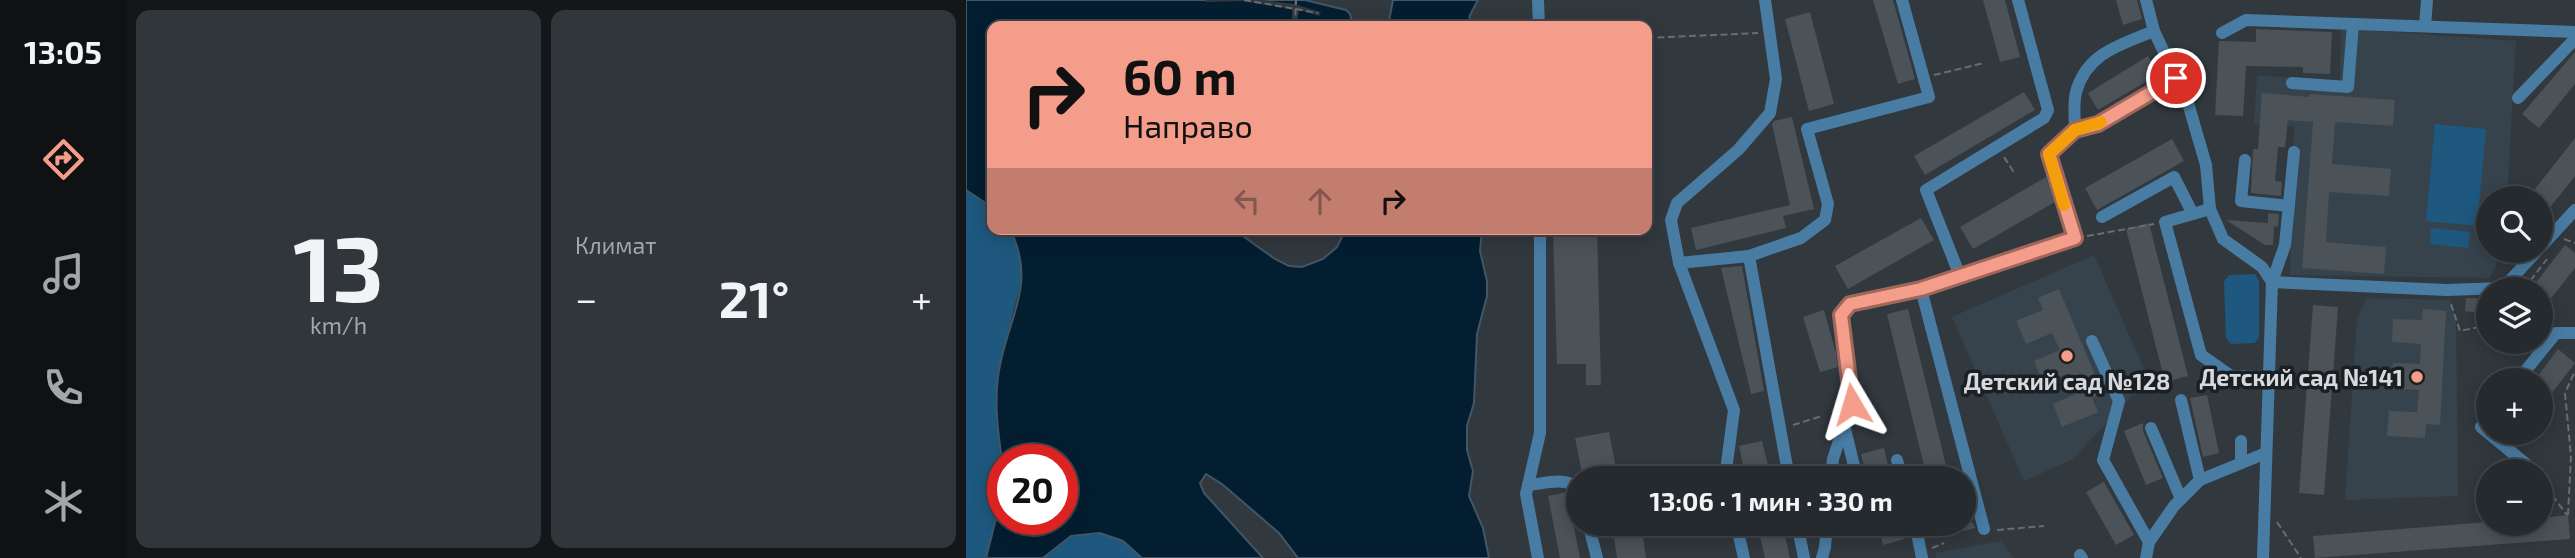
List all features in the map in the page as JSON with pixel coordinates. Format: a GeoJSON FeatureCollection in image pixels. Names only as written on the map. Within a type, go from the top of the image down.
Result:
{"type":"FeatureCollection","features":[{"type":"Feature","properties":{"kind":"street"},"geometry":{"type":"LineString","coordinates":[[1538,0],[1539,21]]}},
{"type":"Feature","properties":{"kind":"street"},"geometry":{"type":"LineString","coordinates":[[1727,466],[1734,410],[1678,264],[1671,220],[1677,203],[1738,150],[1770,113],[1776,79],[1765,0]]}},
{"type":"Feature","properties":{"kind":"street"},"geometry":{"type":"LineString","coordinates":[[1678,264],[1749,256],[1801,238],[1825,220],[1828,204],[1807,129],[1929,97],[1902,0]]}},
{"type":"Feature","properties":{"kind":"street"},"geometry":{"type":"LineString","coordinates":[[1959,276],[1926,190],[2044,118],[2048,110],[2018,0]]}},
{"type":"Feature","properties":{"kind":"street"},"geometry":{"type":"LineString","coordinates":[[2146,0],[2154,31],[2188,103],[2206,165],[2210,209],[2223,239],[2262,267],[2272,282]]}},
{"type":"Feature","properties":{"kind":"street"},"geometry":{"type":"LineString","coordinates":[[2425,26],[2427,0]]}},
{"type":"Feature","properties":{"kind":"street"},"geometry":{"type":"LineString","coordinates":[[2222,33],[2246,20],[2575,32]]}},
{"type":"Feature","properties":{"kind":"street"},"geometry":{"type":"LineString","coordinates":[[2292,83],[2348,87],[2353,24]]}},
{"type":"Feature","properties":{"kind":"street"},"geometry":{"type":"LineString","coordinates":[[2075,130],[2075,94],[2086,68],[2108,50],[2154,31]]}},
{"type":"Feature","properties":{"kind":"street"},"geometry":{"type":"LineString","coordinates":[[2518,98],[2575,39]]}},
{"type":"Feature","properties":{"kind":"street"},"geometry":{"type":"LineString","coordinates":[[1832,466],[1852,404],[1841,315],[1850,304],[1921,289],[2075,238],[2049,154],[2075,130],[2098,124],[2176,78]]}},
{"type":"Feature","properties":{"kind":"street"},"geometry":{"type":"LineString","coordinates":[[2263,558],[2272,282],[2285,246],[2294,152]]}},
{"type":"Feature","properties":{"kind":"street"},"geometry":{"type":"LineString","coordinates":[[2245,160],[2241,201],[2289,206]]}},
{"type":"Feature","properties":{"kind":"street"},"geometry":{"type":"LineString","coordinates":[[2102,216],[2174,177],[2193,214]]}},
{"type":"Feature","properties":{"kind":"street"},"geometry":{"type":"LineString","coordinates":[[2210,209],[2165,222],[2201,355],[2231,376],[2269,377]]}},
{"type":"Feature","properties":{"kind":"street"},"geometry":{"type":"LineString","coordinates":[[2553,238],[2575,211]]}},
{"type":"Feature","properties":{"kind":"street"},"geometry":{"type":"LineString","coordinates":[[1538,558],[1526,494],[1540,433],[1540,235]]}},
{"type":"Feature","properties":{"kind":"street"},"geometry":{"type":"LineString","coordinates":[[1749,256],[1787,466]]}},
{"type":"Feature","properties":{"kind":"street"},"geometry":{"type":"LineString","coordinates":[[2272,282],[2446,289],[2503,288],[2530,263]]}},
{"type":"Feature","properties":{"kind":"street"},"geometry":{"type":"LineString","coordinates":[[1921,289],[1991,529]]}},
{"type":"Feature","properties":{"kind":"street"},"geometry":{"type":"LineString","coordinates":[[2528,368],[2556,333],[2575,333]]}},
{"type":"Feature","properties":{"kind":"street"},"geometry":{"type":"LineString","coordinates":[[2092,341],[2119,401],[2103,460],[2150,542]]}},
{"type":"Feature","properties":{"kind":"street"},"geometry":{"type":"LineString","coordinates":[[2181,400],[2200,480]]}},
{"type":"Feature","properties":{"kind":"street"},"geometry":{"type":"LineString","coordinates":[[1844,425],[1854,466]]}},
{"type":"Feature","properties":{"kind":"street"},"geometry":{"type":"LineString","coordinates":[[2151,428],[2181,499]]}},
{"type":"Feature","properties":{"kind":"street"},"geometry":{"type":"LineString","coordinates":[[2241,441],[2241,462]]}},
{"type":"Feature","properties":{"kind":"street"},"geometry":{"type":"LineString","coordinates":[[2503,445],[2520,459]]}},
{"type":"Feature","properties":{"kind":"street"},"geometry":{"type":"LineString","coordinates":[[2146,558],[2150,542],[2181,499],[2200,480],[2266,453]]}},
{"type":"Feature","properties":{"kind":"street"},"geometry":{"type":"LineString","coordinates":[[1897,460],[1899,466]]}},
{"type":"Feature","properties":{"kind":"street"},"geometry":{"type":"LineString","coordinates":[[1528,485],[1566,482]]}},
{"type":"Feature","properties":{"kind":"street"},"geometry":{"type":"LineString","coordinates":[[1591,536],[1597,558]]}},
{"type":"Feature","properties":{"kind":"street"},"geometry":{"type":"LineString","coordinates":[[1739,536],[1744,558]]}},
{"type":"Feature","properties":{"kind":"street"},"geometry":{"type":"LineString","coordinates":[[1800,536],[1804,558]]}},
{"type":"Feature","properties":{"kind":"street"},"geometry":{"type":"LineString","coordinates":[[1822,558],[1825,536]]}},
{"type":"Feature","properties":{"kind":"street"},"geometry":{"type":"LineString","coordinates":[[1918,536],[1922,558]]}},
{"type":"Feature","properties":{"kind":"path"},"geometry":{"type":"LineString","coordinates":[[1244,0],[1318,13]]}},
{"type":"Feature","properties":{"kind":"path"},"geometry":{"type":"LineString","coordinates":[[1295,21],[1296,0]]}},
{"type":"Feature","properties":{"kind":"path"},"geometry":{"type":"LineString","coordinates":[[1652,38],[1768,33]]}},
{"type":"Feature","properties":{"kind":"path"},"geometry":{"type":"LineString","coordinates":[[1931,76],[1984,64]]}},
{"type":"Feature","properties":{"kind":"path"},"geometry":{"type":"LineString","coordinates":[[1998,146],[2015,174]]}},
{"type":"Feature","properties":{"kind":"path"},"geometry":{"type":"LineString","coordinates":[[2075,238],[2165,222]]}},
{"type":"Feature","properties":{"kind":"path"},"geometry":{"type":"LineString","coordinates":[[2563,239],[2575,243]]}},
{"type":"Feature","properties":{"kind":"path"},"geometry":{"type":"LineString","coordinates":[[2446,289],[2460,331],[2476,328]]}},
{"type":"Feature","properties":{"kind":"path"},"geometry":{"type":"LineString","coordinates":[[2553,496],[2568,515],[2571,456],[2565,393],[2575,371]]}},
{"type":"Feature","properties":{"kind":"path"},"geometry":{"type":"LineString","coordinates":[[1780,429],[1822,416]]}},
{"type":"Feature","properties":{"kind":"path"},"geometry":{"type":"LineString","coordinates":[[2271,512],[2301,558]]}},
{"type":"Feature","properties":{"kind":"path"},"geometry":{"type":"LineString","coordinates":[[1991,529],[2044,526]]}},
{"type":"Feature","properties":{"kind":"shaded area"},"geometry":{"type":"Polygon","coordinates":[[[966,0],[1305,0],[1346,10],[1350,14],[1352,21],[987,21],[987,204],[966,190],[966,0]]]}},
{"type":"Feature","properties":{"kind":"shaded area"},"geometry":{"type":"Polygon","coordinates":[[[1393,0],[1478,0],[1469,21],[1389,21],[1393,0]]]}},
{"type":"Feature","properties":{"kind":"shaded area"},"geometry":{"type":"Polygon","coordinates":[[[2341,28],[2516,41],[2508,186],[2476,186],[2476,263],[2497,263],[2490,277],[2290,275],[2294,126],[2254,124],[2257,75],[2340,82],[2341,28]]]}},
{"type":"Feature","properties":{"kind":"shaded area"},"geometry":{"type":"Polygon","coordinates":[[[2435,124],[2486,129],[2481,186],[2476,186],[2476,226],[2426,221],[2435,124]]]}},
{"type":"Feature","properties":{"kind":"shaded area"},"geometry":{"type":"Polygon","coordinates":[[[966,190],[987,204],[987,235],[1012,235],[1020,252],[1023,273],[998,372],[996,418],[999,444],[987,444],[987,535],[992,535],[986,558],[966,558],[966,190]]]}},
{"type":"Feature","properties":{"kind":"shaded area"},"geometry":{"type":"Polygon","coordinates":[[[2431,228],[2470,232],[2468,248],[2430,244],[2431,228]]]}},
{"type":"Feature","properties":{"kind":"shaded area"},"geometry":{"type":"Polygon","coordinates":[[[1012,235],[1241,235],[1275,259],[1289,266],[1302,267],[1323,259],[1337,247],[1343,235],[1481,235],[1480,251],[1487,281],[1487,296],[1477,334],[1474,403],[1467,426],[1467,450],[1473,471],[1469,496],[1483,528],[1489,558],[1298,558],[1279,533],[1222,484],[1206,474],[1200,483],[1204,493],[1263,558],[1142,558],[1123,541],[1100,533],[1071,536],[1043,558],[986,558],[992,535],[1078,535],[1078,444],[1000,444],[998,377],[1018,303],[1021,269],[1012,235]]]}},
{"type":"Feature","properties":{"kind":"shaded area"},"geometry":{"type":"Polygon","coordinates":[[[2094,255],[2148,378],[2073,459],[2024,481],[1952,317],[2094,255]]]}},
{"type":"Feature","properties":{"kind":"shaded area"},"geometry":{"type":"Polygon","coordinates":[[[2255,274],[2259,281],[2259,337],[2255,343],[2231,344],[2226,338],[2224,282],[2229,275],[2255,274]]]}},
{"type":"Feature","properties":{"kind":"shaded area"},"geometry":{"type":"Polygon","coordinates":[[[2366,298],[2450,300],[2456,318],[2458,496],[2345,500],[2357,319],[2366,298]]]}},
{"type":"Feature","properties":{"kind":"shaded area"},"geometry":{"type":"Polygon","coordinates":[[[1100,533],[1123,541],[1142,558],[1043,558],[1071,536],[1100,533]]]}},
{"type":"Feature","properties":{"kind":"shaded area"},"geometry":{"type":"Polygon","coordinates":[[[2001,541],[2014,558],[1936,558],[1936,553],[2001,541]]]}},
{"type":"Feature","properties":{"kind":"pier"},"geometry":{"type":"Polygon","coordinates":[[[1263,0],[1294,4],[1297,0],[1297,5],[1321,12],[1319,16],[1299,10],[1298,21],[1292,21],[1292,9],[1242,1],[1206,2],[1263,0]]]}},
{"type":"Feature","properties":{"kind":"building"},"geometry":{"type":"Polygon","coordinates":[[[1873,0],[1893,0],[1915,79],[1898,84],[1873,0]]]}},
{"type":"Feature","properties":{"kind":"building"},"geometry":{"type":"Polygon","coordinates":[[[1983,0],[2005,0],[2020,57],[2000,62],[1983,0]]]}},
{"type":"Feature","properties":{"kind":"building"},"geometry":{"type":"Polygon","coordinates":[[[2116,0],[2137,0],[2142,19],[2123,25],[2116,0]]]}},
{"type":"Feature","properties":{"kind":"building"},"geometry":{"type":"Polygon","coordinates":[[[1810,12],[1834,104],[1809,111],[1785,19],[1810,12]]]}},
{"type":"Feature","properties":{"kind":"building"},"geometry":{"type":"Polygon","coordinates":[[[2256,29],[2332,32],[2330,74],[2303,73],[2303,67],[2246,66],[2243,116],[2215,115],[2219,41],[2256,42],[2256,29]]]}},
{"type":"Feature","properties":{"kind":"building"},"geometry":{"type":"Polygon","coordinates":[[[2575,52],[2575,84],[2539,128],[2522,114],[2575,52]]]}},
{"type":"Feature","properties":{"kind":"building"},"geometry":{"type":"Polygon","coordinates":[[[2148,56],[2159,74],[2098,110],[2088,93],[2148,56]]]}},
{"type":"Feature","properties":{"kind":"building"},"geometry":{"type":"Polygon","coordinates":[[[2024,92],[2035,110],[1925,175],[1914,156],[2024,92]]]}},
{"type":"Feature","properties":{"kind":"building"},"geometry":{"type":"Polygon","coordinates":[[[2262,93],[2395,100],[2393,126],[2335,122],[2332,164],[2391,169],[2389,196],[2329,192],[2326,242],[2386,247],[2384,274],[2302,268],[2313,122],[2288,120],[2285,147],[2278,147],[2275,181],[2282,182],[2281,196],[2251,193],[2253,149],[2258,149],[2262,93]]]}},
{"type":"Feature","properties":{"kind":"building"},"geometry":{"type":"Polygon","coordinates":[[[1792,117],[1814,209],[1783,216],[1786,228],[1696,250],[1691,228],[1790,205],[1772,124],[1774,121],[1792,117]]]}},
{"type":"Feature","properties":{"kind":"building"},"geometry":{"type":"Polygon","coordinates":[[[2575,138],[2575,176],[2553,204],[2553,186],[2537,186],[2575,138]]]}},
{"type":"Feature","properties":{"kind":"building"},"geometry":{"type":"Polygon","coordinates":[[[2172,139],[2184,161],[2097,210],[2085,188],[2172,139]]]}},
{"type":"Feature","properties":{"kind":"building"},"geometry":{"type":"Polygon","coordinates":[[[2046,177],[2055,202],[1973,249],[1960,227],[2046,177]]]}},
{"type":"Feature","properties":{"kind":"building"},"geometry":{"type":"Polygon","coordinates":[[[2268,213],[2279,214],[2278,227],[2274,226],[2273,245],[2265,245],[2226,220],[2268,223],[2268,213]]]}},
{"type":"Feature","properties":{"kind":"building"},"geometry":{"type":"Polygon","coordinates":[[[1921,218],[1934,240],[1848,289],[1835,266],[1921,218]]]}},
{"type":"Feature","properties":{"kind":"building"},"geometry":{"type":"Polygon","coordinates":[[[2149,223],[2188,376],[2165,382],[2126,229],[2149,223]]]}},
{"type":"Feature","properties":{"kind":"building"},"geometry":{"type":"Polygon","coordinates":[[[1553,235],[1597,235],[1601,385],[1586,385],[1586,364],[1557,364],[1553,235]]]}},
{"type":"Feature","properties":{"kind":"building"},"geometry":{"type":"Polygon","coordinates":[[[2565,245],[2575,253],[2575,268],[2553,296],[2553,277],[2540,277],[2565,245]]]}},
{"type":"Feature","properties":{"kind":"building"},"geometry":{"type":"Polygon","coordinates":[[[1742,266],[1764,391],[1751,394],[1721,268],[1742,266]]]}},
{"type":"Feature","properties":{"kind":"building","name":"Детский сад №128"},"geometry":{"type":"Polygon","coordinates":[[[2059,289],[2103,394],[2092,398],[2098,412],[2062,427],[2053,404],[2078,393],[2069,373],[2043,384],[2034,361],[2060,350],[2052,333],[2026,344],[2016,321],[2043,310],[2038,298],[2059,289]]]}},
{"type":"Feature","properties":{"kind":"building"},"geometry":{"type":"Polygon","coordinates":[[[2466,298],[2476,298],[2476,312],[2465,311],[2466,298]]]}},
{"type":"Feature","properties":{"kind":"building"},"geometry":{"type":"Polygon","coordinates":[[[2313,305],[2338,307],[2324,495],[2299,493],[2313,305]]]}},
{"type":"Feature","properties":{"kind":"building"},"geometry":{"type":"Polygon","coordinates":[[[1908,309],[1946,466],[1924,466],[1887,314],[1908,309]]]}},
{"type":"Feature","properties":{"kind":"building","name":"Детский сад №141"},"geometry":{"type":"Polygon","coordinates":[[[2423,309],[2446,311],[2440,425],[2426,424],[2425,438],[2387,436],[2389,411],[2417,412],[2419,390],[2391,389],[2393,363],[2420,364],[2421,344],[2392,342],[2393,319],[2422,320],[2423,309]]]}},
{"type":"Feature","properties":{"kind":"building"},"geometry":{"type":"Polygon","coordinates":[[[1824,310],[1838,367],[1820,372],[1803,317],[1824,310]]]}},
{"type":"Feature","properties":{"kind":"building"},"geometry":{"type":"Polygon","coordinates":[[[2558,349],[2575,363],[2553,391],[2553,368],[2544,368],[2558,349]]]}},
{"type":"Feature","properties":{"kind":"building"},"geometry":{"type":"Polygon","coordinates":[[[2207,395],[2219,453],[2203,457],[2190,398],[2207,395]]]}},
{"type":"Feature","properties":{"kind":"building"},"geometry":{"type":"Polygon","coordinates":[[[2143,423],[2143,431],[2163,478],[2146,485],[2124,431],[2143,423]]]}},
{"type":"Feature","properties":{"kind":"building"},"geometry":{"type":"Polygon","coordinates":[[[1609,432],[1616,466],[1581,466],[1575,438],[1609,432]]]}},
{"type":"Feature","properties":{"kind":"building"},"geometry":{"type":"Polygon","coordinates":[[[1762,441],[1768,466],[1743,466],[1739,446],[1762,441]]]}},
{"type":"Feature","properties":{"kind":"building"},"geometry":{"type":"Polygon","coordinates":[[[1884,448],[1888,466],[1864,466],[1861,454],[1884,448]]]}},
{"type":"Feature","properties":{"kind":"building"},"geometry":{"type":"Polygon","coordinates":[[[2104,482],[2134,535],[2116,545],[2086,492],[2104,482]]]}},
{"type":"Feature","properties":{"kind":"building"},"geometry":{"type":"Polygon","coordinates":[[[1566,492],[1566,536],[1576,536],[1580,558],[1560,558],[1548,496],[1566,492]]]}},
{"type":"Feature","properties":{"kind":"building"},"geometry":{"type":"Polygon","coordinates":[[[2568,515],[2570,539],[2315,558],[2313,536],[2476,523],[2476,536],[2553,536],[2553,517],[2568,515]]]}},
{"type":"Feature","properties":{"kind":"building"},"geometry":{"type":"Polygon","coordinates":[[[1614,536],[1643,536],[1646,558],[1617,558],[1614,536]]]}},
{"type":"Feature","properties":{"kind":"building"},"geometry":{"type":"Polygon","coordinates":[[[1760,536],[1785,536],[1790,558],[1765,558],[1760,536]]]}},
{"type":"Feature","properties":{"kind":"building"},"geometry":{"type":"Polygon","coordinates":[[[1881,536],[1904,536],[1905,539],[1883,545],[1881,536]]]}},
{"type":"Feature","properties":{"kind":"slow traffic"},"geometry":{"type":"LineString","coordinates":[[2064,205],[2049,154],[2075,130],[2101,122]]}},
{"type":"Feature","properties":{"kind":"place","name":"Детский сад №128"},"geometry":{"type":"Point","coordinates":[2067,356]}},
{"type":"Feature","properties":{"kind":"place","name":"Детский сад №141"},"geometry":{"type":"Point","coordinates":[2417,377]}},
{"type":"Feature","properties":{"kind":"route"},"geometry":{"type":"LineString","coordinates":[[1852,404],[1841,315],[1850,304],[1921,289],[2075,238],[2049,154],[2075,130],[2098,124],[2176,78]]}}]}
